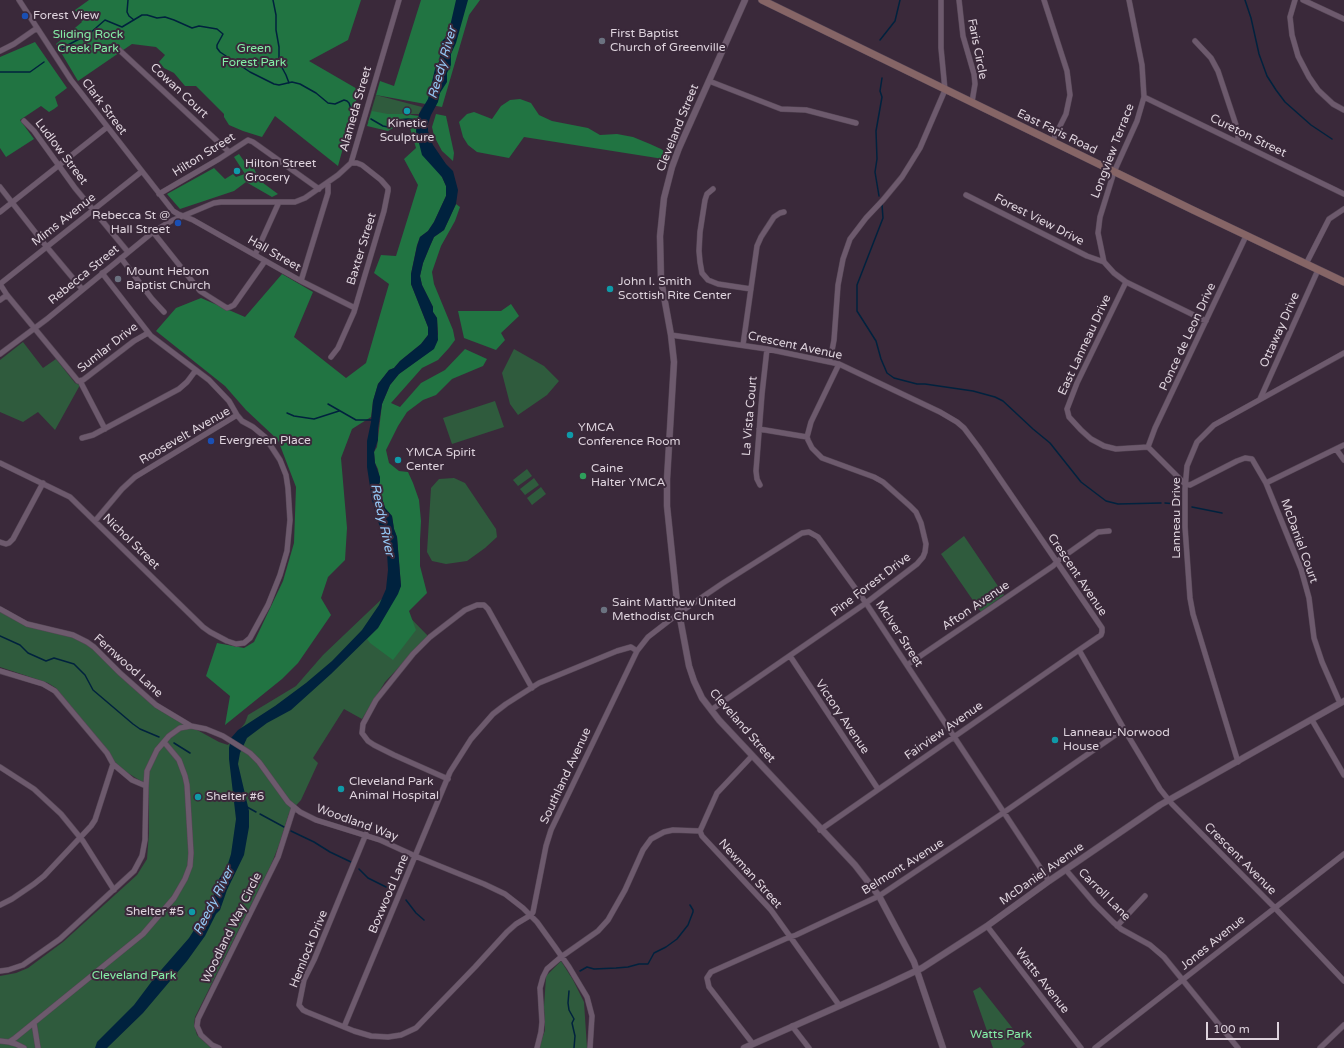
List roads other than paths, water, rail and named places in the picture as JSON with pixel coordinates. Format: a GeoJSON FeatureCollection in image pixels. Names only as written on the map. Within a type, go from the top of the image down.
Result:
{"type":"FeatureCollection","features":[{"type":"Feature","properties":{"kind":"main road","name":"East Faris Road"},"geometry":{"type":"LineString","coordinates":[[762,0],[1052,142],[1344,282]]}},
{"type":"Feature","properties":{"kind":"street","name":"Clark Street"},"geometry":{"type":"LineString","coordinates":[[18,0],[62,68],[106,128],[173,211],[184,216]]}},
{"type":"Feature","properties":{"kind":"street","name":"Alameda Street"},"geometry":{"type":"LineString","coordinates":[[184,216],[214,203],[221,202],[289,203],[300,201],[319,189],[351,163],[399,0]]}},
{"type":"Feature","properties":{"kind":"street","name":"Cleveland Street"},"geometry":{"type":"LineString","coordinates":[[745,0],[672,167],[664,198],[660,236],[659,251],[661,280],[671,335],[674,375],[668,452],[667,499],[672,561],[679,613],[689,666],[702,698],[710,710],[855,866],[880,896],[917,970],[943,1048]]}},
{"type":"Feature","properties":{"kind":"street"},"geometry":{"type":"LineString","coordinates":[[830,361],[834,340],[838,285],[843,259],[850,239],[866,218],[902,177],[920,148],[945,90],[941,48],[940,0]]}},
{"type":"Feature","properties":{"kind":"street","name":"Faris Circle"},"geometry":{"type":"LineString","coordinates":[[959,0],[963,36],[974,74],[975,84],[972,102]]}},
{"type":"Feature","properties":{"kind":"street"},"geometry":{"type":"LineString","coordinates":[[1044,0],[1066,71],[1070,95],[1066,114],[1052,142]]}},
{"type":"Feature","properties":{"kind":"street","name":"Longview Terrace"},"geometry":{"type":"LineString","coordinates":[[1104,262],[1098,229],[1100,217],[1114,172],[1132,134],[1144,96],[1142,65],[1129,0]]}},
{"type":"Feature","properties":{"kind":"street"},"geometry":{"type":"LineString","coordinates":[[1295,0],[1290,18],[1293,40],[1298,56],[1318,90],[1325,97],[1343,108]]}},
{"type":"Feature","properties":{"kind":"street"},"geometry":{"type":"LineString","coordinates":[[1303,0],[1344,19]]}},
{"type":"Feature","properties":{"kind":"street"},"geometry":{"type":"LineString","coordinates":[[0,51],[14,44],[37,28]]}},
{"type":"Feature","properties":{"kind":"street"},"geometry":{"type":"LineString","coordinates":[[1195,41],[1211,58],[1217,67],[1238,131],[1238,142]]}},
{"type":"Feature","properties":{"kind":"street","name":"Cowan Court"},"geometry":{"type":"LineString","coordinates":[[115,46],[229,152]]}},
{"type":"Feature","properties":{"kind":"street"},"geometry":{"type":"LineString","coordinates":[[710,81],[781,108],[806,110],[856,123]]}},
{"type":"Feature","properties":{"kind":"street","name":"Cureton Street"},"geometry":{"type":"LineString","coordinates":[[1144,96],[1344,194]]}},
{"type":"Feature","properties":{"kind":"street","name":"Ludlow Street"},"geometry":{"type":"LineString","coordinates":[[24,121],[34,131],[58,166],[128,252]]}},
{"type":"Feature","properties":{"kind":"street"},"geometry":{"type":"LineString","coordinates":[[0,212],[106,128]]}},
{"type":"Feature","properties":{"kind":"street","name":"Hilton Street"},"geometry":{"type":"LineString","coordinates":[[159,194],[219,159],[248,140],[319,189]]}},
{"type":"Feature","properties":{"kind":"street","name":"Baxter Street"},"geometry":{"type":"LineString","coordinates":[[331,357],[338,348],[355,308],[384,211],[388,191],[388,188],[381,180],[362,165],[351,163]]}},
{"type":"Feature","properties":{"kind":"street","name":"Mims Avenue"},"geometry":{"type":"LineString","coordinates":[[0,284],[141,172]]}},
{"type":"Feature","properties":{"kind":"street"},"geometry":{"type":"LineString","coordinates":[[301,281],[328,193],[328,182]]}},
{"type":"Feature","properties":{"kind":"street"},"geometry":{"type":"LineString","coordinates":[[0,187],[82,289]]}},
{"type":"Feature","properties":{"kind":"street"},"geometry":{"type":"LineString","coordinates":[[713,189],[707,194],[705,200],[700,232],[700,262],[702,273],[708,280],[718,284],[751,290]]}},
{"type":"Feature","properties":{"kind":"street","name":"Forest View Drive"},"geometry":{"type":"LineString","coordinates":[[966,194],[1087,256],[1104,262]]}},
{"type":"Feature","properties":{"kind":"street"},"geometry":{"type":"LineString","coordinates":[[255,255],[279,202]]}},
{"type":"Feature","properties":{"kind":"street"},"geometry":{"type":"LineString","coordinates":[[1306,264],[1329,219],[1344,209]]}},
{"type":"Feature","properties":{"kind":"street"},"geometry":{"type":"LineString","coordinates":[[743,345],[758,241],[774,217],[784,212]]}},
{"type":"Feature","properties":{"kind":"street","name":"Hall Street"},"geometry":{"type":"LineString","coordinates":[[184,216],[301,281],[355,308]]}},
{"type":"Feature","properties":{"kind":"street","name":"Rebecca Street"},"geometry":{"type":"LineString","coordinates":[[0,354],[153,232],[171,220],[184,216]]}},
{"type":"Feature","properties":{"kind":"street"},"geometry":{"type":"LineString","coordinates":[[153,232],[200,291],[227,308],[234,305],[265,261]]}},
{"type":"Feature","properties":{"kind":"street","name":"Ponce de Leon Drive"},"geometry":{"type":"LineString","coordinates":[[1148,447],[1155,428],[1246,236]]}},
{"type":"Feature","properties":{"kind":"street"},"geometry":{"type":"LineString","coordinates":[[121,258],[152,299],[164,312]]}},
{"type":"Feature","properties":{"kind":"street"},"geometry":{"type":"LineString","coordinates":[[1104,262],[1114,273],[1126,282],[1206,321]]}},
{"type":"Feature","properties":{"kind":"street","name":"Ottaway Drive"},"geometry":{"type":"LineString","coordinates":[[1260,399],[1318,270]]}},
{"type":"Feature","properties":{"kind":"street","name":"Sumlar Drive"},"geometry":{"type":"LineString","coordinates":[[0,284],[7,295],[75,379],[80,381],[148,333],[102,273]]}},
{"type":"Feature","properties":{"kind":"street","name":"East Lanneau Drive"},"geometry":{"type":"LineString","coordinates":[[1126,282],[1077,383],[1068,405],[1067,412],[1074,424],[1091,439],[1104,446],[1116,449],[1148,447]]}},
{"type":"Feature","properties":{"kind":"street"},"geometry":{"type":"LineString","coordinates":[[0,300],[7,295]]}},
{"type":"Feature","properties":{"kind":"street"},"geometry":{"type":"LineString","coordinates":[[148,333],[209,380],[229,401],[237,415]]}},
{"type":"Feature","properties":{"kind":"street","name":"Crescent Avenue"},"geometry":{"type":"LineString","coordinates":[[671,335],[743,345],[830,361],[940,412],[958,422],[979,448],[1056,563],[1102,628],[1101,635],[1079,650],[1160,789],[1344,981]]}},
{"type":"Feature","properties":{"kind":"street","name":"La Vista Court"},"geometry":{"type":"LineString","coordinates":[[760,485],[757,479],[756,471],[767,349]]}},
{"type":"Feature","properties":{"kind":"street","name":"Lanneau Drive"},"geometry":{"type":"LineString","coordinates":[[1238,762],[1193,614],[1186,534],[1185,484],[1189,460],[1200,438],[1223,419],[1344,353]]}},
{"type":"Feature","properties":{"kind":"street"},"geometry":{"type":"LineString","coordinates":[[759,429],[807,437],[811,422],[839,364]]}},
{"type":"Feature","properties":{"kind":"street"},"geometry":{"type":"LineString","coordinates":[[82,438],[106,429],[179,389],[187,382],[196,370]]}},
{"type":"Feature","properties":{"kind":"street"},"geometry":{"type":"LineString","coordinates":[[80,381],[106,429]]}},
{"type":"Feature","properties":{"kind":"street","name":"Roosevelt Avenue"},"geometry":{"type":"LineString","coordinates":[[95,521],[122,489],[135,477],[237,415],[242,421],[265,437],[273,447],[286,475],[290,508],[288,542],[280,575],[268,605],[250,638],[241,644]]}},
{"type":"Feature","properties":{"kind":"street","name":"Pine Forest Drive"},"geometry":{"type":"LineString","coordinates":[[710,710],[866,603],[914,566],[923,557],[926,544],[920,518],[910,506],[888,486],[874,477],[822,458],[812,448],[807,437]]}},
{"type":"Feature","properties":{"kind":"street"},"geometry":{"type":"LineString","coordinates":[[1266,483],[1344,445]]}},
{"type":"Feature","properties":{"kind":"street"},"geometry":{"type":"LineString","coordinates":[[1148,447],[1185,484]]}},
{"type":"Feature","properties":{"kind":"street"},"geometry":{"type":"LineString","coordinates":[[1336,449],[1344,460]]}},
{"type":"Feature","properties":{"kind":"street","name":"McDaniel Court"},"geometry":{"type":"LineString","coordinates":[[1185,484],[1190,485],[1249,457],[1255,461],[1266,483],[1303,576],[1309,598],[1314,638],[1322,662],[1342,702]]}},
{"type":"Feature","properties":{"kind":"street","name":"Nichol Street"},"geometry":{"type":"LineString","coordinates":[[0,463],[70,497],[203,627],[227,641],[241,644]]}},
{"type":"Feature","properties":{"kind":"street"},"geometry":{"type":"LineString","coordinates":[[0,542],[6,544],[13,539],[43,483]]}},
{"type":"Feature","properties":{"kind":"street","name":"Afton Avenue"},"geometry":{"type":"LineString","coordinates":[[907,665],[1056,563],[1098,532],[1109,531]]}},
{"type":"Feature","properties":{"kind":"street","name":"McIver Street"},"geometry":{"type":"LineString","coordinates":[[679,613],[723,583],[805,532],[813,533],[818,537],[866,603],[1049,881]]}},
{"type":"Feature","properties":{"kind":"street"},"geometry":{"type":"LineString","coordinates":[[448,779],[425,770],[374,745],[368,741],[362,733],[363,724],[376,700],[413,654],[430,637],[465,610],[477,605],[484,605],[488,609],[532,688]]}},
{"type":"Feature","properties":{"kind":"street","name":"Fernwood Lane"},"geometry":{"type":"LineString","coordinates":[[0,609],[27,624],[73,635],[87,642],[156,705],[191,726]]}},
{"type":"Feature","properties":{"kind":"street"},"geometry":{"type":"LineString","coordinates":[[637,651],[648,637],[679,613]]}},
{"type":"Feature","properties":{"kind":"street","name":"Boxwood Lane"},"geometry":{"type":"LineString","coordinates":[[344,1027],[448,779],[465,747],[480,728],[502,708],[532,688],[584,663],[617,651],[629,647],[637,651]]}},
{"type":"Feature","properties":{"kind":"street","name":"Fairview Avenue"},"geometry":{"type":"LineString","coordinates":[[820,830],[1079,650]]}},
{"type":"Feature","properties":{"kind":"street","name":"Southland Avenue"},"geometry":{"type":"LineString","coordinates":[[531,915],[534,908],[546,846],[551,830],[637,651]]}},
{"type":"Feature","properties":{"kind":"street","name":"Victory Avenue"},"geometry":{"type":"LineString","coordinates":[[790,656],[878,789]]}},
{"type":"Feature","properties":{"kind":"street"},"geometry":{"type":"LineString","coordinates":[[0,671],[43,684],[55,691],[107,753],[113,764],[132,780],[146,786]]}},
{"type":"Feature","properties":{"kind":"street","name":"McDaniel Avenue"},"geometry":{"type":"LineString","coordinates":[[744,1048],[917,970],[987,926],[1049,881],[1169,800],[1342,702]]}},
{"type":"Feature","properties":{"kind":"street"},"geometry":{"type":"LineString","coordinates":[[175,716],[180,729]]}},
{"type":"Feature","properties":{"kind":"street"},"geometry":{"type":"LineString","coordinates":[[1312,720],[1344,775]]}},
{"type":"Feature","properties":{"kind":"street"},"geometry":{"type":"LineString","coordinates":[[0,971],[8,970],[27,963],[60,939],[134,871],[142,856],[146,826],[147,771],[157,750],[164,742],[180,729],[191,726]]}},
{"type":"Feature","properties":{"kind":"street","name":"Woodland Way"},"geometry":{"type":"LineString","coordinates":[[191,726],[206,729],[246,750],[255,757],[281,793],[300,812],[316,820],[366,834],[495,889],[514,901],[531,915],[561,956],[583,990],[592,1016],[590,1048]]}},
{"type":"Feature","properties":{"kind":"street","name":"Belmont Avenue"},"geometry":{"type":"LineString","coordinates":[[753,1044],[709,987],[707,978],[711,972],[880,896],[1124,729]]}},
{"type":"Feature","properties":{"kind":"street"},"geometry":{"type":"LineString","coordinates":[[10,1042],[143,934],[174,898],[185,879],[190,866],[191,853],[187,785],[179,760],[164,742]]}},
{"type":"Feature","properties":{"kind":"street"},"geometry":{"type":"LineString","coordinates":[[537,1048],[542,1022],[541,984],[547,969],[561,956],[598,931],[608,920],[625,890],[643,850],[651,839],[658,834],[668,831],[700,831],[717,793],[752,756]]}},
{"type":"Feature","properties":{"kind":"street"},"geometry":{"type":"LineString","coordinates":[[0,905],[12,899],[34,884],[81,838],[95,820],[113,764]]}},
{"type":"Feature","properties":{"kind":"street"},"geometry":{"type":"LineString","coordinates":[[0,767],[34,789],[61,814],[81,838],[114,890]]}},
{"type":"Feature","properties":{"kind":"street","name":"Woodland Way Circle"},"geometry":{"type":"LineString","coordinates":[[219,1048],[201,1035],[197,1026],[198,1019],[278,857],[294,807]]}},
{"type":"Feature","properties":{"kind":"street","name":"Newman Street"},"geometry":{"type":"LineString","coordinates":[[700,831],[702,836],[771,910],[839,1006]]}},
{"type":"Feature","properties":{"kind":"street","name":"Hemlock Drive"},"geometry":{"type":"LineString","coordinates":[[366,834],[314,960],[304,980],[299,1005],[302,1010],[344,1027],[372,1036],[388,1037],[401,1035],[411,1031],[423,1022],[507,932],[516,924],[531,915]]}},
{"type":"Feature","properties":{"kind":"street","name":"Jones Avenue"},"geometry":{"type":"LineString","coordinates":[[1095,1048],[1274,907],[1344,854]]}},
{"type":"Feature","properties":{"kind":"street","name":"Carroll Lane"},"geometry":{"type":"LineString","coordinates":[[1066,870],[1095,904],[1117,926],[1156,950],[1183,980],[1236,1047]]}},
{"type":"Feature","properties":{"kind":"street"},"geometry":{"type":"LineString","coordinates":[[1117,926],[1145,896]]}},
{"type":"Feature","properties":{"kind":"street","name":"Watts Avenue"},"geometry":{"type":"LineString","coordinates":[[987,926],[1081,1048]]}},
{"type":"Feature","properties":{"kind":"street"},"geometry":{"type":"LineString","coordinates":[[34,1023],[38,1048]]}},
{"type":"Feature","properties":{"kind":"street"},"geometry":{"type":"LineString","coordinates":[[792,1026],[809,1048]]}},
{"type":"Feature","properties":{"kind":"street"},"geometry":{"type":"LineString","coordinates":[[1320,1048],[1344,1026]]}},
{"type":"Feature","properties":{"kind":"street"},"geometry":{"type":"LineString","coordinates":[[0,1041],[10,1042],[24,1048]]}},
{"type":"Feature","properties":{"kind":"water","name":"Reedy River"},"geometry":{"type":"Polygon","coordinates":[[[456,0],[468,0],[456,43],[451,54],[451,65],[447,73],[447,82],[440,93],[438,102],[428,124],[428,131],[433,145],[446,164],[453,171],[458,190],[456,204],[444,230],[434,237],[423,263],[420,276],[422,285],[437,318],[438,340],[434,349],[399,374],[390,385],[382,404],[378,429],[378,440],[374,452],[375,463],[380,477],[378,486],[385,508],[392,516],[397,537],[401,586],[398,594],[378,628],[331,674],[291,710],[267,723],[247,738],[240,753],[238,764],[249,811],[249,827],[244,855],[227,890],[220,910],[216,914],[205,936],[187,961],[143,1013],[107,1048],[95,1048],[97,1042],[134,1005],[155,977],[189,938],[211,903],[219,879],[227,867],[231,854],[236,819],[229,759],[231,738],[238,730],[275,706],[332,661],[362,630],[379,605],[386,589],[388,570],[387,552],[372,500],[367,467],[367,441],[373,401],[378,384],[389,370],[394,368],[400,361],[421,344],[428,335],[428,327],[411,284],[411,274],[420,237],[428,231],[434,222],[446,196],[446,186],[442,177],[422,155],[416,131],[419,114],[428,99],[435,69],[439,62],[442,41],[448,35],[456,0]]]}},
{"type":"Feature","properties":{"kind":"waterway"},"geometry":{"type":"LineString","coordinates":[[128,0],[127,12],[134,20]]}},
{"type":"Feature","properties":{"kind":"waterway"},"geometry":{"type":"LineString","coordinates":[[273,0],[276,15],[279,62],[289,83]]}},
{"type":"Feature","properties":{"kind":"waterway"},"geometry":{"type":"LineString","coordinates":[[880,40],[895,21],[900,0]]}},
{"type":"Feature","properties":{"kind":"waterway"},"geometry":{"type":"LineString","coordinates":[[1245,0],[1251,18],[1259,54],[1267,76],[1285,102],[1311,125],[1332,139]]}},
{"type":"Feature","properties":{"kind":"waterway"},"geometry":{"type":"LineString","coordinates":[[62,48],[89,34],[105,20],[122,27],[142,15],[157,18],[165,17],[192,28],[199,26],[217,29],[223,34],[217,45],[220,52],[250,72],[274,84],[279,85],[292,82],[300,84],[316,93],[328,103],[335,104],[344,100],[347,101],[351,109],[354,112],[359,113]]}},
{"type":"Feature","properties":{"kind":"waterway"},"geometry":{"type":"LineString","coordinates":[[0,72],[30,72],[44,62]]}},
{"type":"Feature","properties":{"kind":"waterway"},"geometry":{"type":"LineString","coordinates":[[879,196],[875,172],[877,159],[876,131],[882,97],[880,91],[882,78]]}},
{"type":"Feature","properties":{"kind":"waterway"},"geometry":{"type":"LineString","coordinates":[[371,119],[383,126],[388,127],[397,120],[419,120]]}},
{"type":"Feature","properties":{"kind":"waterway"},"geometry":{"type":"LineString","coordinates":[[882,205],[883,218],[857,285],[857,311],[876,341],[887,373],[894,378],[917,384],[973,391],[995,397],[1003,401],[1050,443],[1081,482],[1106,501],[1118,504],[1161,503]]}},
{"type":"Feature","properties":{"kind":"waterway"},"geometry":{"type":"LineString","coordinates":[[328,404],[356,420],[373,420]]}},
{"type":"Feature","properties":{"kind":"waterway"},"geometry":{"type":"LineString","coordinates":[[287,413],[294,416],[314,419],[339,411]]}},
{"type":"Feature","properties":{"kind":"waterway"},"geometry":{"type":"LineString","coordinates":[[1165,503],[1177,504]]}},
{"type":"Feature","properties":{"kind":"waterway"},"geometry":{"type":"LineString","coordinates":[[1192,507],[1222,513]]}},
{"type":"Feature","properties":{"kind":"waterway"},"geometry":{"type":"LineString","coordinates":[[0,636],[20,645],[28,653],[46,661],[54,658],[74,664],[85,675],[93,690],[140,729],[159,737]]}},
{"type":"Feature","properties":{"kind":"waterway"},"geometry":{"type":"LineString","coordinates":[[174,743],[190,753]]}},
{"type":"Feature","properties":{"kind":"waterway"},"geometry":{"type":"LineString","coordinates":[[247,807],[256,812]]}},
{"type":"Feature","properties":{"kind":"waterway"},"geometry":{"type":"LineString","coordinates":[[260,814],[284,827]]}},
{"type":"Feature","properties":{"kind":"waterway"},"geometry":{"type":"LineString","coordinates":[[291,831],[351,862]]}},
{"type":"Feature","properties":{"kind":"waterway"},"geometry":{"type":"LineString","coordinates":[[359,869],[368,878],[386,887]]}},
{"type":"Feature","properties":{"kind":"waterway"},"geometry":{"type":"LineString","coordinates":[[406,900],[416,913],[424,920]]}},
{"type":"Feature","properties":{"kind":"waterway"},"geometry":{"type":"LineString","coordinates":[[580,971],[587,967],[594,969],[616,968],[648,964],[654,953],[677,939],[688,925],[693,912],[690,905]]}},
{"type":"Feature","properties":{"kind":"waterway"},"geometry":{"type":"LineString","coordinates":[[569,991],[569,1010],[574,1019],[572,1023],[575,1036],[574,1048]]}},
{"type":"Feature","properties":{"kind":"place","name":"Forest View"},"geometry":{"type":"Point","coordinates":[25,16]}},
{"type":"Feature","properties":{"kind":"place","name":"First Baptist Church of Greenville"},"geometry":{"type":"Point","coordinates":[602,41]}},
{"type":"Feature","properties":{"kind":"place","name":"Kinetic Sculpture"},"geometry":{"type":"Point","coordinates":[407,111]}},
{"type":"Feature","properties":{"kind":"place","name":"Hilton Street Grocery"},"geometry":{"type":"Point","coordinates":[237,171]}},
{"type":"Feature","properties":{"kind":"place","name":"Rebecca St @ Hall Street"},"geometry":{"type":"Point","coordinates":[178,223]}},
{"type":"Feature","properties":{"kind":"place","name":"Mount Hebron Baptist Church"},"geometry":{"type":"Point","coordinates":[118,279]}},
{"type":"Feature","properties":{"kind":"place","name":"John I. Smith Scottish Rite Center"},"geometry":{"type":"Point","coordinates":[610,289]}},
{"type":"Feature","properties":{"kind":"place","name":"YMCA Conference Room"},"geometry":{"type":"Point","coordinates":[570,435]}},
{"type":"Feature","properties":{"kind":"place","name":"Evergreen Place"},"geometry":{"type":"Point","coordinates":[211,441]}},
{"type":"Feature","properties":{"kind":"place","name":"YMCA Spirit Center"},"geometry":{"type":"Point","coordinates":[398,460]}},
{"type":"Feature","properties":{"kind":"place","name":"Caine Halter YMCA"},"geometry":{"type":"Point","coordinates":[583,476]}},
{"type":"Feature","properties":{"kind":"place","name":"Saint Matthew United Methodist Church"},"geometry":{"type":"Point","coordinates":[604,610]}},
{"type":"Feature","properties":{"kind":"place","name":"Lanneau-Norwood House"},"geometry":{"type":"Point","coordinates":[1055,740]}},
{"type":"Feature","properties":{"kind":"place","name":"Cleveland Park Animal Hospital"},"geometry":{"type":"Point","coordinates":[341,789]}},
{"type":"Feature","properties":{"kind":"place","name":"Shelter #6"},"geometry":{"type":"Point","coordinates":[198,797]}},
{"type":"Feature","properties":{"kind":"place","name":"Shelter #5"},"geometry":{"type":"Point","coordinates":[192,912]}},
{"type":"Feature","properties":{"kind":"park label","name":"Sliding Rock Creek Park"},"geometry":{"type":"Point","coordinates":[88,42]}},
{"type":"Feature","properties":{"kind":"park label","name":"Green Forest Park"},"geometry":{"type":"Point","coordinates":[254,56]}},
{"type":"Feature","properties":{"kind":"park label","name":"Cleveland Park"},"geometry":{"type":"Point","coordinates":[134,976]}},
{"type":"Feature","properties":{"kind":"park label","name":"Watts Park"},"geometry":{"type":"Point","coordinates":[1001,1035]}}]}
